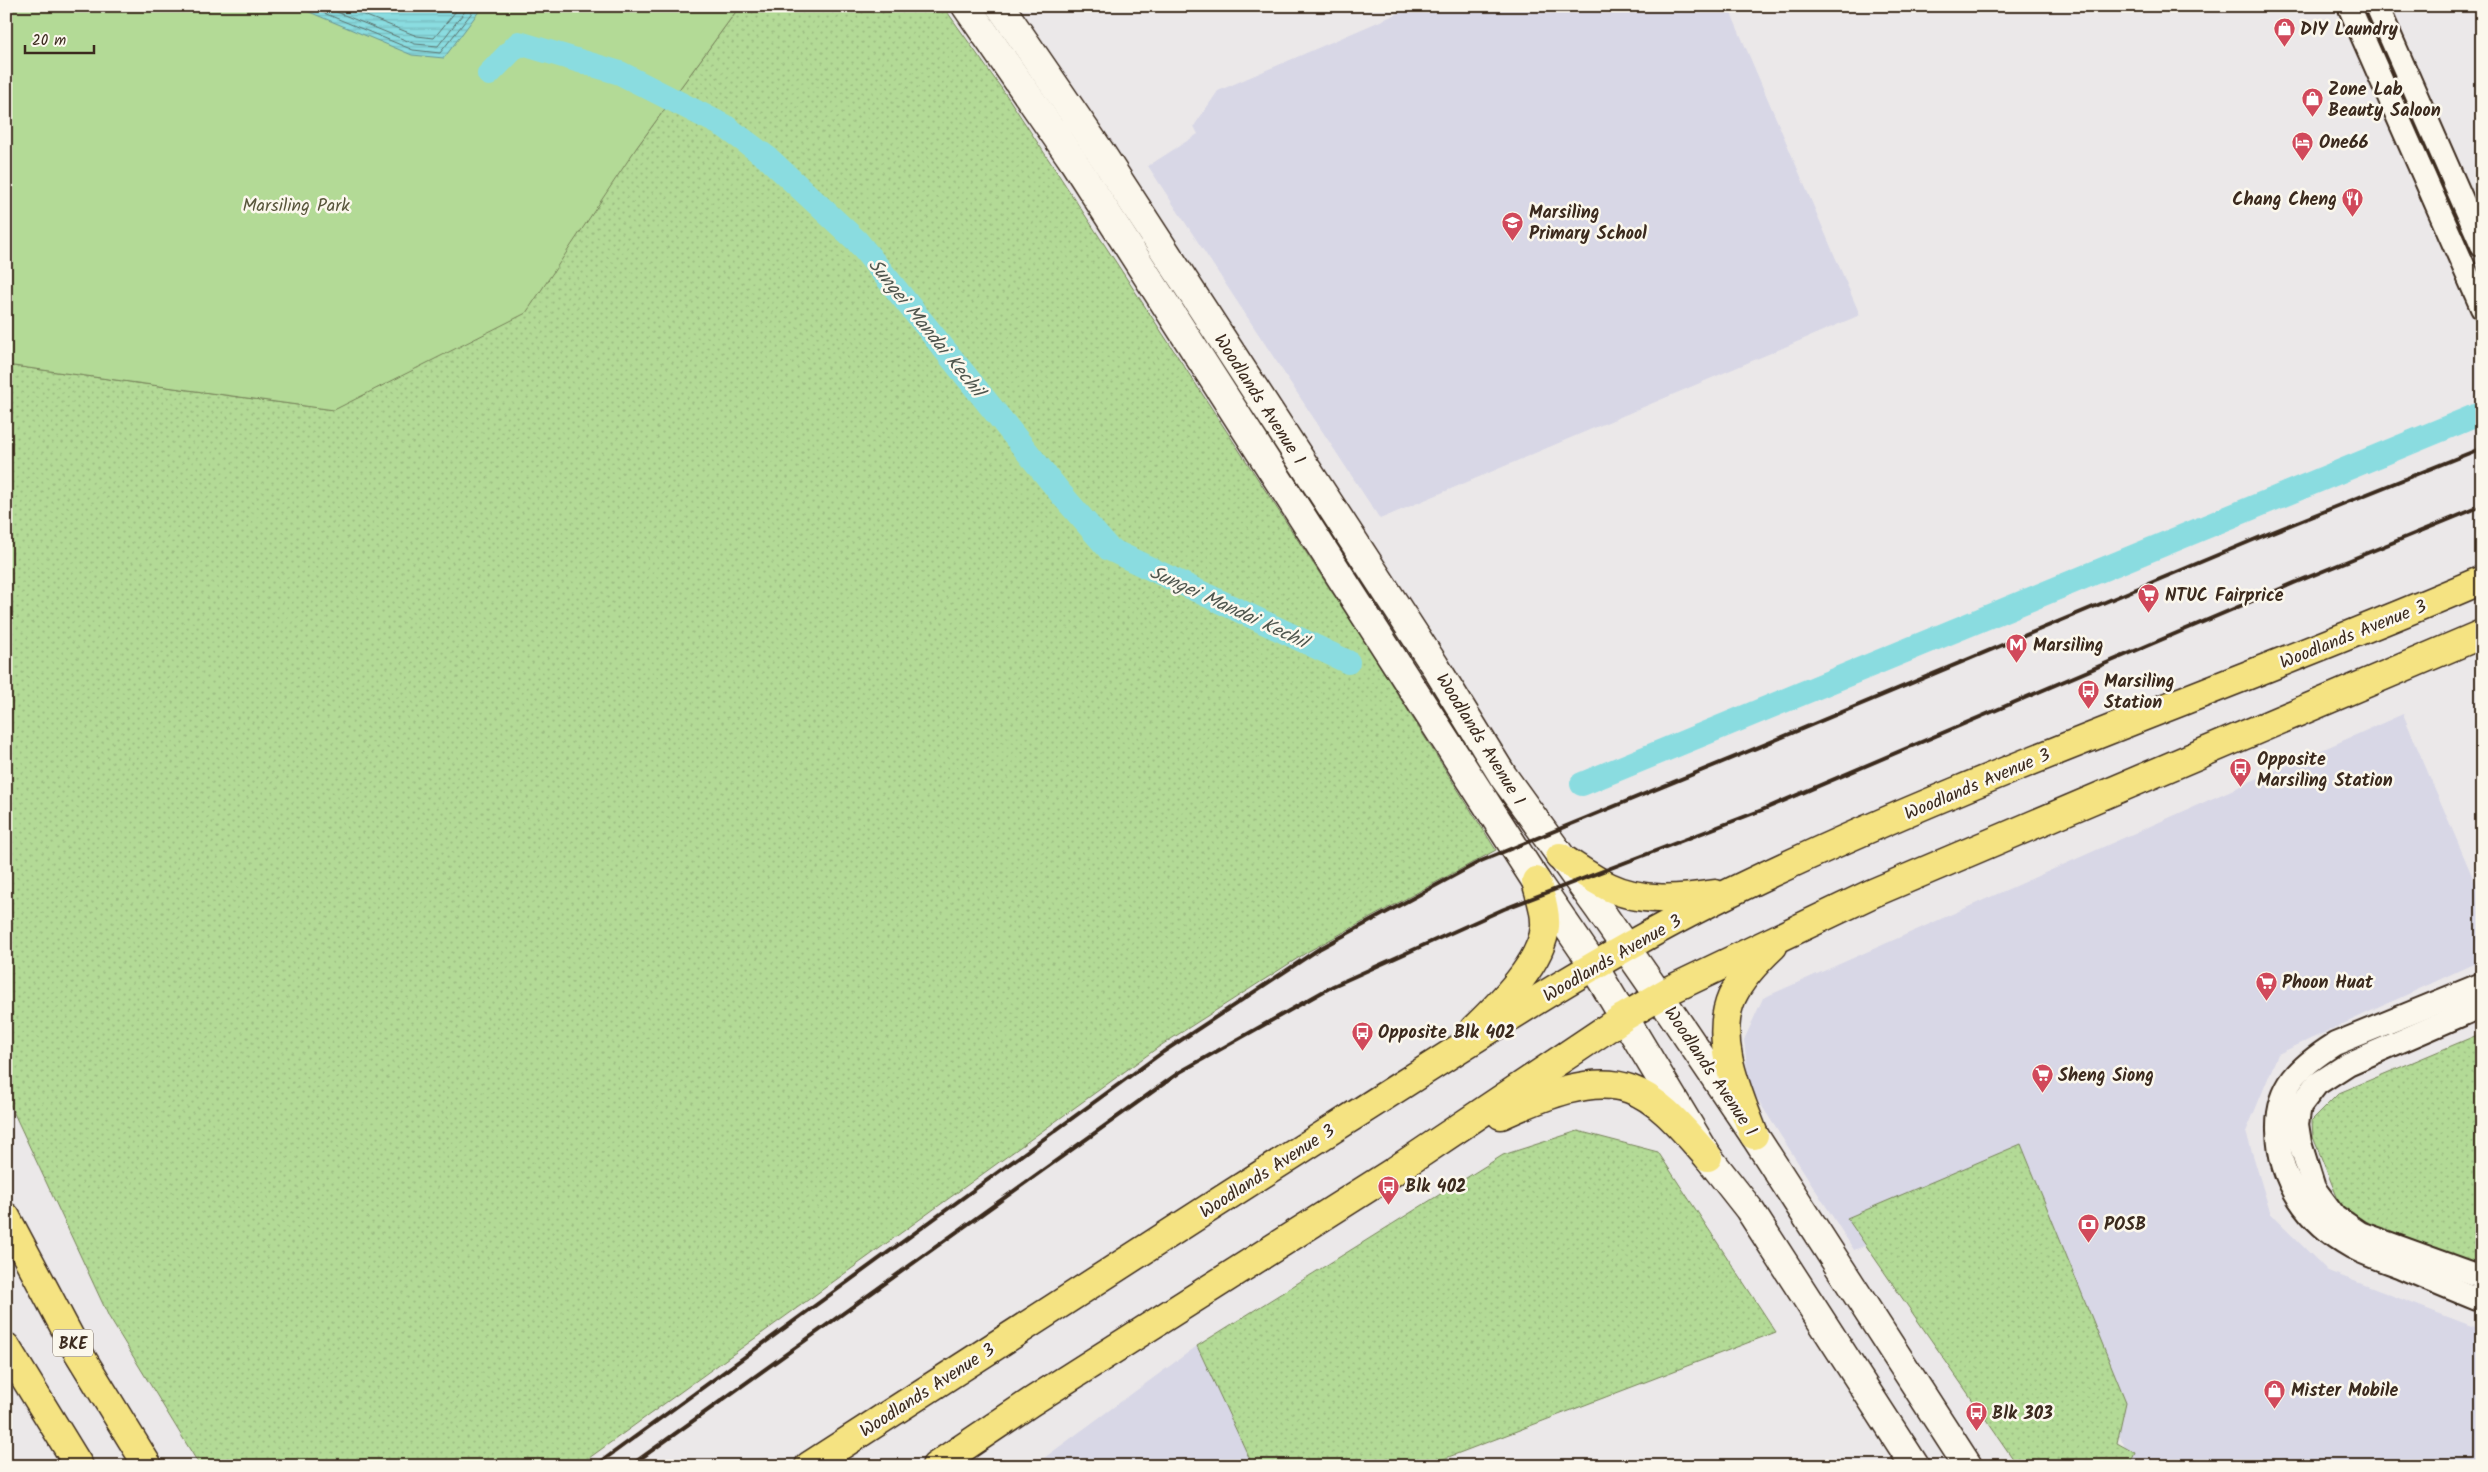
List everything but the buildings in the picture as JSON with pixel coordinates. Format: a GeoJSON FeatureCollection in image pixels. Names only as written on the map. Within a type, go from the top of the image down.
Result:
{"type":"FeatureCollection","features":[{"type":"Feature","properties":{"kind":"main road","name":"Woodlands Avenue 1"},"geometry":{"type":"LineString","coordinates":[[966,6],[1074,162],[1593,967],[1708,1157],[1750,1209],[1915,1466]]}},
{"type":"Feature","properties":{"kind":"main road","name":"Woodlands Avenue 1"},"geometry":{"type":"LineString","coordinates":[[1000,6],[1099,150],[1435,666],[1503,776],[1560,857],[1600,909],[1754,1135],[1968,1466]]}},
{"type":"Feature","properties":{"kind":"main road","name":"Woodlands Avenue 3"},"geometry":{"type":"LineString","coordinates":[[809,1466],[1257,1177],[1625,948],[1734,891],[2002,771],[2360,632],[2482,580]]}},
{"type":"Feature","properties":{"kind":"main road"},"geometry":{"type":"LineString","coordinates":[[936,1466],[1031,1402],[1425,1150],[1624,1017],[1660,996],[1873,893],[2349,688],[2482,634]]}},
{"type":"Feature","properties":{"kind":"main road"},"geometry":{"type":"LineString","coordinates":[[1560,857],[1608,887],[1638,896],[1672,898],[1734,891]]}},
{"type":"Feature","properties":{"kind":"main road"},"geometry":{"type":"LineString","coordinates":[[1417,1076],[1485,1018],[1533,959],[1542,941],[1545,927],[1545,914],[1536,881]]}},
{"type":"Feature","properties":{"kind":"main road"},"geometry":{"type":"LineString","coordinates":[[1754,1135],[1738,1093],[1729,1056],[1726,1038],[1727,1012],[1731,998],[1741,982],[1783,937]]}},
{"type":"Feature","properties":{"kind":"main road"},"geometry":{"type":"LineString","coordinates":[[1425,1150],[1539,1098],[1560,1091],[1604,1085],[1631,1089],[1647,1098],[1680,1127],[1708,1157]]}},
{"type":"Feature","properties":{"kind":"main road","name":"BKE"},"geometry":{"type":"LineString","coordinates":[[6,1217],[75,1347],[148,1466]]}},
{"type":"Feature","properties":{"kind":"main road"},"geometry":{"type":"LineString","coordinates":[[6,1347],[79,1466]]}},
{"type":"Feature","properties":{"kind":"street"},"geometry":{"type":"LineString","coordinates":[[2349,6],[2482,308]]}},
{"type":"Feature","properties":{"kind":"street"},"geometry":{"type":"LineString","coordinates":[[2378,6],[2482,245]]}},
{"type":"Feature","properties":{"kind":"street"},"geometry":{"type":"LineString","coordinates":[[2482,984],[2335,1044],[2314,1057],[2295,1073],[2278,1111],[2280,1154],[2286,1176],[2296,1196],[2319,1223],[2352,1247],[2482,1301]]}},
{"type":"Feature","properties":{"kind":"street"},"geometry":{"type":"LineString","coordinates":[[2482,1006],[2348,1064],[2317,1084],[2300,1106],[2297,1124],[2300,1144],[2314,1188],[2335,1216],[2360,1233],[2482,1277]]}},
{"type":"Feature","properties":{"kind":"shaded area","name":"Marsiling Primary School"},"geometry":{"type":"Polygon","coordinates":[[[1415,6],[1728,6],[1860,315],[1380,519],[1148,166],[1198,134],[1194,126],[1218,91],[1415,6]]]}},
{"type":"Feature","properties":{"kind":"shaded area"},"geometry":{"type":"Polygon","coordinates":[[[2403,714],[2482,899],[2482,960],[2278,1054],[2246,1132],[2271,1215],[2328,1271],[2482,1330],[2482,1466],[2119,1466],[2126,1450],[2012,1183],[1854,1250],[1749,1086],[1744,1040],[1763,998],[2403,714]]]}},
{"type":"Feature","properties":{"kind":"shaded area"},"geometry":{"type":"Polygon","coordinates":[[[1197,1346],[1253,1466],[1033,1466],[1197,1346]]]}},
{"type":"Feature","properties":{"kind":"green space","name":"Marsiling Park"},"geometry":{"type":"Polygon","coordinates":[[[6,6],[740,6],[637,147],[526,313],[334,410],[6,365],[6,6]]]}},
{"type":"Feature","properties":{"kind":"green space"},"geometry":{"type":"Polygon","coordinates":[[[740,6],[943,6],[1009,99],[1364,641],[1496,850],[1309,951],[1160,1046],[578,1466],[200,1466],[109,1317],[6,1096],[6,365],[334,410],[637,147],[740,6]]]}},
{"type":"Feature","properties":{"kind":"green space"},"geometry":{"type":"Polygon","coordinates":[[[2482,1033],[2482,1272],[2344,1214],[2313,1137],[2312,1120],[2339,1093],[2482,1033]]]}},
{"type":"Feature","properties":{"kind":"green space"},"geometry":{"type":"Polygon","coordinates":[[[1578,1131],[1658,1152],[1776,1332],[1425,1466],[1253,1466],[1197,1346],[1503,1155],[1578,1131]]]}},
{"type":"Feature","properties":{"kind":"green space"},"geometry":{"type":"Polygon","coordinates":[[[2021,1144],[2126,1402],[2117,1443],[2135,1453],[2129,1466],[2018,1466],[1847,1218],[2021,1144]]]}},
{"type":"Feature","properties":{"kind":"water"},"geometry":{"type":"Polygon","coordinates":[[[295,6],[483,6],[444,58],[412,55],[295,6]]]}},
{"type":"Feature","properties":{"kind":"waterway","name":"Sungei Mandai Kechil"},"geometry":{"type":"LineString","coordinates":[[489,74],[519,43],[620,73],[726,127],[769,159],[857,241],[1062,495],[1109,549],[1348,662]]}},
{"type":"Feature","properties":{"kind":"waterway"},"geometry":{"type":"LineString","coordinates":[[1582,784],[2482,413]]}},
{"type":"Feature","properties":{"kind":"railway"},"geometry":{"type":"LineString","coordinates":[[595,1466],[1163,1052],[1319,949],[1481,861],[2270,533],[2482,448]]}},
{"type":"Feature","properties":{"kind":"railway"},"geometry":{"type":"LineString","coordinates":[[630,1466],[1180,1072],[1333,986],[1504,909],[1762,810],[2294,583],[2482,506]]}},
{"type":"Feature","properties":{"kind":"place","name":"DIY Laundry"},"geometry":{"type":"Point","coordinates":[2284,48]}},
{"type":"Feature","properties":{"kind":"place","name":"Zone Lab Beauty Saloon"},"geometry":{"type":"Point","coordinates":[2312,118]}},
{"type":"Feature","properties":{"kind":"place","name":"One66"},"geometry":{"type":"Point","coordinates":[2303,161]}},
{"type":"Feature","properties":{"kind":"place","name":"Chang Cheng"},"geometry":{"type":"Point","coordinates":[2353,218]}},
{"type":"Feature","properties":{"kind":"place","name":"Marsiling Primary School"},"geometry":{"type":"Point","coordinates":[1513,241]}},
{"type":"Feature","properties":{"kind":"place","name":"NTUC Fairprice"},"geometry":{"type":"Point","coordinates":[2149,614]}},
{"type":"Feature","properties":{"kind":"place","name":"Marsiling"},"geometry":{"type":"Point","coordinates":[2017,664]}},
{"type":"Feature","properties":{"kind":"place","name":"Marsiling Station"},"geometry":{"type":"Point","coordinates":[2088,710]}},
{"type":"Feature","properties":{"kind":"place","name":"Opposite Marsiling Station"},"geometry":{"type":"Point","coordinates":[2241,788]}},
{"type":"Feature","properties":{"kind":"place","name":"Phoon Huat"},"geometry":{"type":"Point","coordinates":[2266,1001]}},
{"type":"Feature","properties":{"kind":"place","name":"Opposite Blk 402"},"geometry":{"type":"Point","coordinates":[1362,1051]}},
{"type":"Feature","properties":{"kind":"place","name":"Sheng Siong"},"geometry":{"type":"Point","coordinates":[2042,1094]}},
{"type":"Feature","properties":{"kind":"place","name":"Blk 402"},"geometry":{"type":"Point","coordinates":[1389,1205]}},
{"type":"Feature","properties":{"kind":"place","name":"POSB"},"geometry":{"type":"Point","coordinates":[2088,1243]}},
{"type":"Feature","properties":{"kind":"place","name":"Mister Mobile"},"geometry":{"type":"Point","coordinates":[2275,1409]}},
{"type":"Feature","properties":{"kind":"place","name":"Blk 303"},"geometry":{"type":"Point","coordinates":[1976,1432]}}]}
